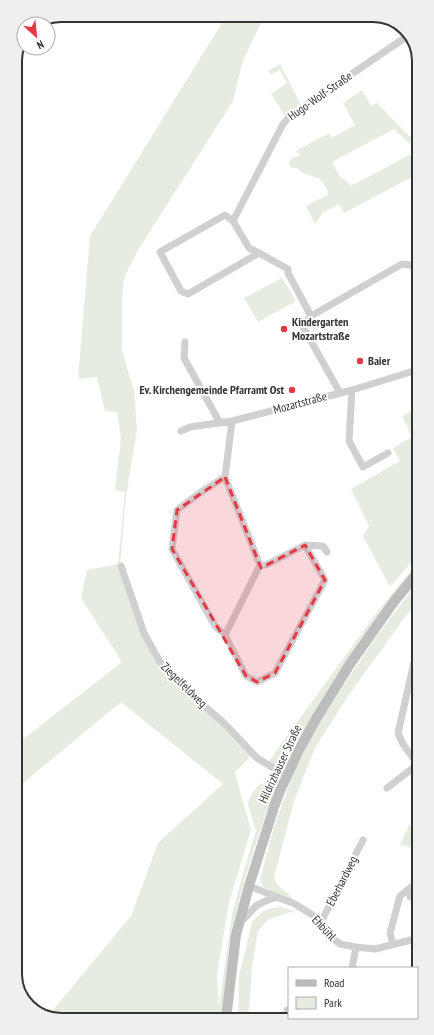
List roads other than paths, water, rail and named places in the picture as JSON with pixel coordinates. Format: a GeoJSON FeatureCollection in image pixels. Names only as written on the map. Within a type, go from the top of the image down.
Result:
{"type":"FeatureCollection","features":[{"type":"Feature","properties":{"kind":"main road","name":"Hildrizhauser Straße"},"geometry":{"type":"LineString","coordinates":[[227,1013],[235,942],[239,924],[249,886],[274,807],[287,775],[316,719],[350,664],[393,602],[412,579]]}},
{"type":"Feature","properties":{"kind":"street","name":"Hugo-Wolf-Straße"},"geometry":{"type":"LineString","coordinates":[[233,221],[283,124],[290,116],[404,38]]}},
{"type":"Feature","properties":{"kind":"street"},"geometry":{"type":"LineString","coordinates":[[259,253],[188,294],[181,291],[160,252],[225,215],[233,221],[249,248],[259,253],[288,269],[288,273],[311,316]]}},
{"type":"Feature","properties":{"kind":"street"},"geometry":{"type":"LineString","coordinates":[[340,393],[302,325],[311,316],[402,264],[412,265]]}},
{"type":"Feature","properties":{"kind":"street"},"geometry":{"type":"LineString","coordinates":[[185,342],[184,358],[220,423]]}},
{"type":"Feature","properties":{"kind":"street","name":"Mozartstraße"},"geometry":{"type":"LineString","coordinates":[[181,431],[190,427],[232,421],[352,390],[412,372]]}},
{"type":"Feature","properties":{"kind":"street"},"geometry":{"type":"LineString","coordinates":[[352,390],[349,442],[356,455],[363,467],[388,453]]}},
{"type":"Feature","properties":{"kind":"street"},"geometry":{"type":"LineString","coordinates":[[225,635],[260,565],[225,477],[232,421]]}},
{"type":"Feature","properties":{"kind":"street"},"geometry":{"type":"LineString","coordinates":[[225,477],[201,492],[177,510],[172,549],[215,626],[225,635],[246,676],[257,682],[274,673],[325,580],[305,545]]}},
{"type":"Feature","properties":{"kind":"street"},"geometry":{"type":"LineString","coordinates":[[260,565],[266,565],[305,545],[324,546],[327,552]]}},
{"type":"Feature","properties":{"kind":"street","name":"Ziegelfeldweg"},"geometry":{"type":"LineString","coordinates":[[121,566],[144,633],[160,662],[179,684],[225,724],[257,758],[287,775]]}},
{"type":"Feature","properties":{"kind":"street"},"geometry":{"type":"LineString","coordinates":[[412,672],[398,733],[403,744],[412,757]]}},
{"type":"Feature","properties":{"kind":"street"},"geometry":{"type":"LineString","coordinates":[[387,788],[412,769]]}},
{"type":"Feature","properties":{"kind":"street","name":"Eberhardweg"},"geometry":{"type":"LineString","coordinates":[[321,922],[363,840]]}},
{"type":"Feature","properties":{"kind":"street","name":"Ehbühl"},"geometry":{"type":"LineString","coordinates":[[249,886],[295,904],[314,916],[321,922],[334,940],[340,944],[375,949],[412,940]]}},
{"type":"Feature","properties":{"kind":"street"},"geometry":{"type":"LineString","coordinates":[[410,889],[410,897]]}},
{"type":"Feature","properties":{"kind":"street"},"geometry":{"type":"LineString","coordinates":[[393,944],[390,933],[400,896],[410,889]]}},
{"type":"Feature","properties":{"kind":"street"},"geometry":{"type":"LineString","coordinates":[[239,924],[257,905],[278,897]]}},
{"type":"Feature","properties":{"kind":"street"},"geometry":{"type":"LineString","coordinates":[[352,967],[356,947]]}},
{"type":"Feature","properties":{"kind":"place","name":"Kindergarten Mozartstraße"},"geometry":{"type":"Point","coordinates":[284,329]}},
{"type":"Feature","properties":{"kind":"place","name":"Baier"},"geometry":{"type":"Point","coordinates":[360,361]}},
{"type":"Feature","properties":{"kind":"place","name":"Ev. Kirchengemeinde Pfarramt Ost"},"geometry":{"type":"Point","coordinates":[292,390]}}]}
